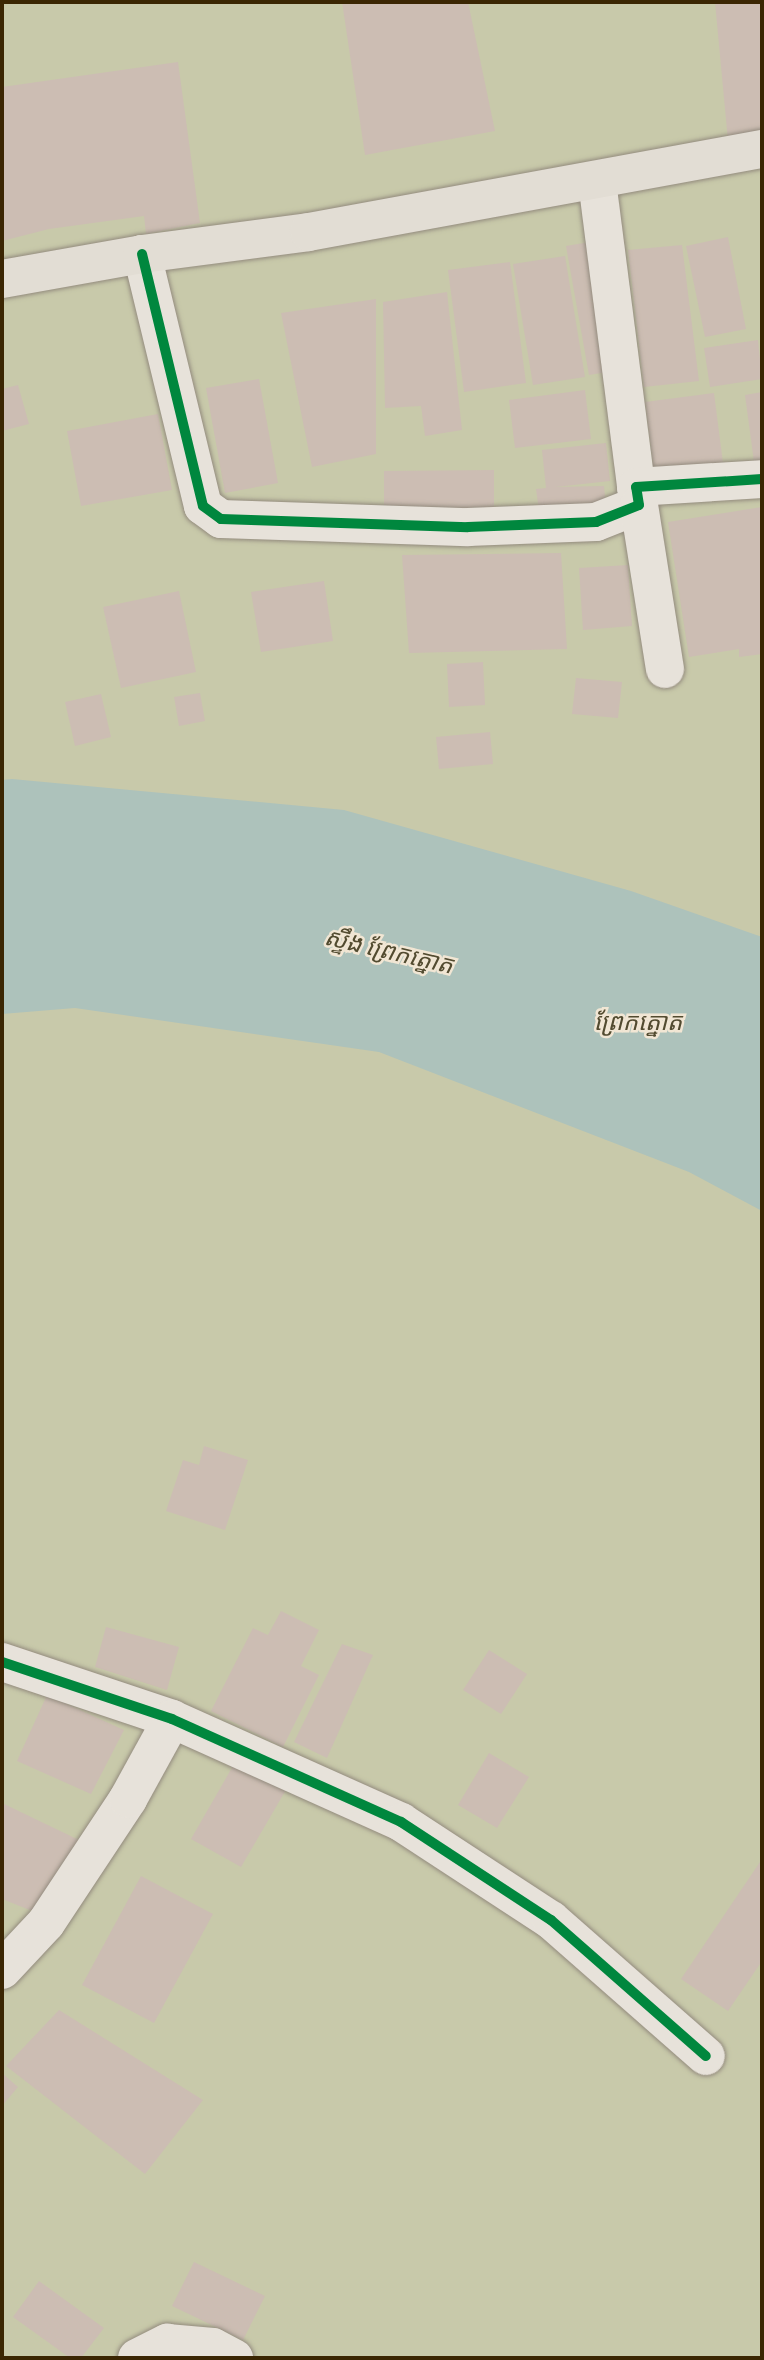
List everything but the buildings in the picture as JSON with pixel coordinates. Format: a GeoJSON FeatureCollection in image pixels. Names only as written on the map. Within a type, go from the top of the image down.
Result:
{"type":"FeatureCollection","features":[{"type":"Feature","properties":{"kind":"main road"},"geometry":{"type":"LineString","coordinates":[[2,279],[142,254],[309,232],[762,149]]}},
{"type":"Feature","properties":{"kind":"street"},"geometry":{"type":"LineString","coordinates":[[597,181],[638,496],[665,670]]}},
{"type":"Feature","properties":{"kind":"street"},"geometry":{"type":"LineString","coordinates":[[142,254],[203,506],[221,519],[468,527],[596,522],[638,496],[762,479]]}},
{"type":"Feature","properties":{"kind":"street"},"geometry":{"type":"LineString","coordinates":[[2,1662],[172,1719],[401,1822],[551,1920],[706,2056]]}},
{"type":"Feature","properties":{"kind":"street"},"geometry":{"type":"LineString","coordinates":[[2,1970],[46,1923],[128,1799],[172,1719]]}},
{"type":"Feature","properties":{"kind":"street"},"geometry":{"type":"LineString","coordinates":[[137,2358],[167,2343],[212,2347],[234,2358]]}},
{"type":"Feature","properties":{"kind":"green space"},"geometry":{"type":"Polygon","coordinates":[[[2,2],[762,2],[762,2358],[2,2358],[2,2]]]}},
{"type":"Feature","properties":{"kind":"water","name":"ព្រែកត្នោត"},"geometry":{"type":"Polygon","coordinates":[[[2,780],[344,810],[631,891],[762,937],[762,1211],[689,1172],[379,1052],[75,1008],[2,1014],[2,780]]]}},
{"type":"Feature","properties":{"kind":"cycle path"},"geometry":{"type":"LineString","coordinates":[[142,254],[203,506],[221,519],[468,527],[596,522],[639,505],[636,487],[762,479]]}},
{"type":"Feature","properties":{"kind":"cycle path"},"geometry":{"type":"LineString","coordinates":[[2,1662],[172,1719],[401,1822],[551,1920],[706,2056]]}},
{"type":"Feature","properties":{"kind":"water label","name":"ស្ទឹង ព្រែកត្នោត"},"geometry":{"type":"Point","coordinates":[389,951]}}]}
